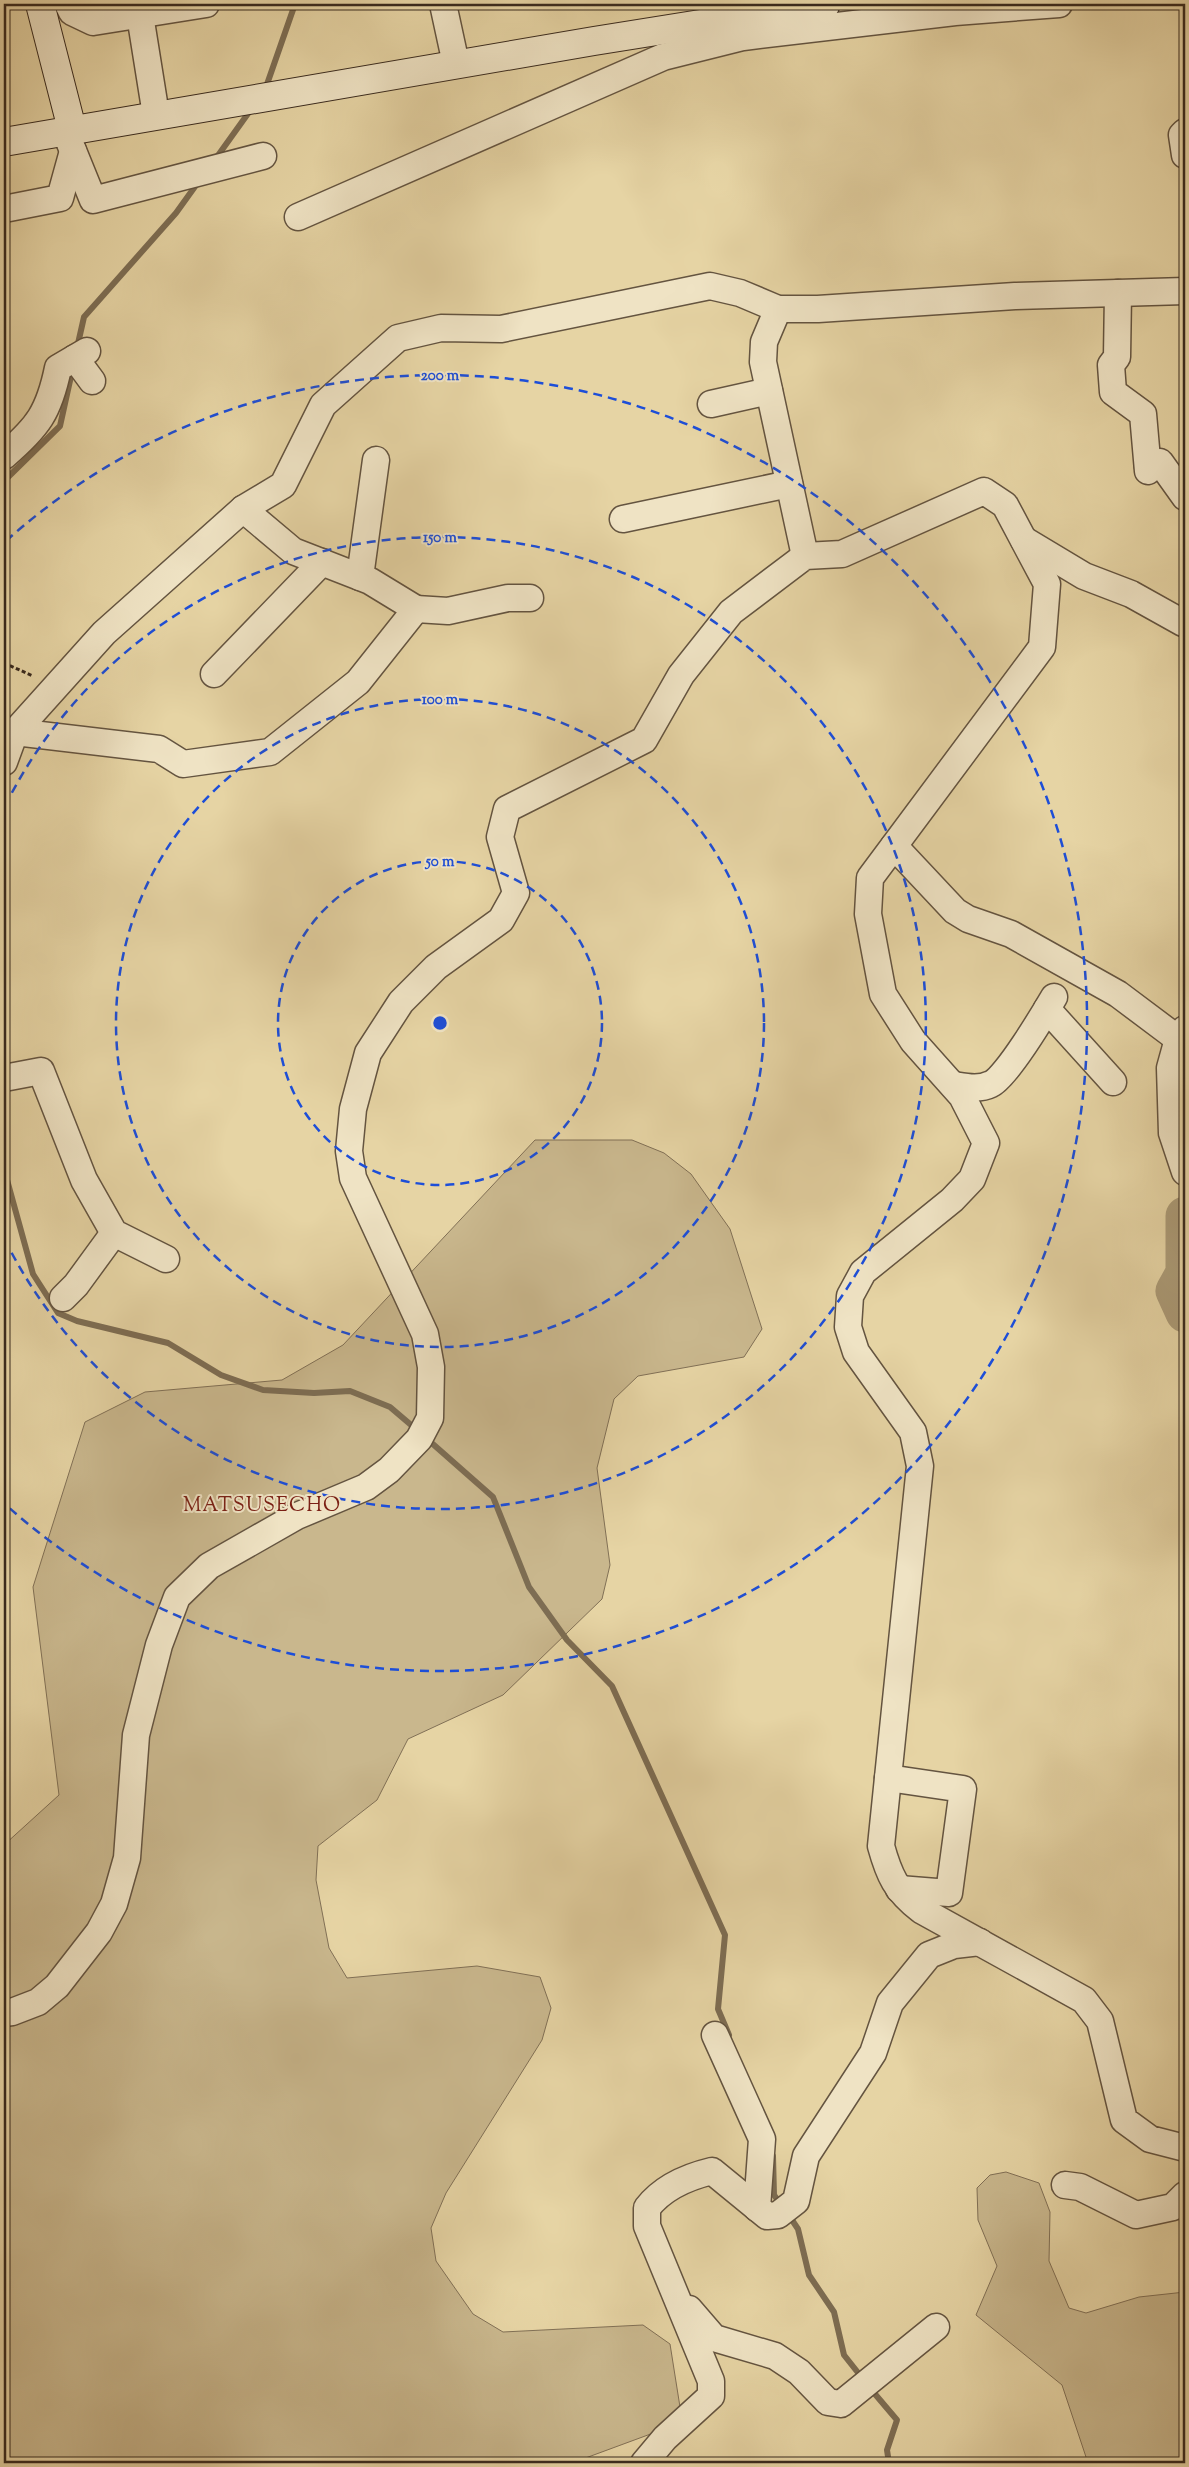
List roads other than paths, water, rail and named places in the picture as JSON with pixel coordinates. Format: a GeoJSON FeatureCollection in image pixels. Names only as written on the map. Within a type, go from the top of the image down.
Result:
{"type":"FeatureCollection","features":[{"type":"Feature","properties":{"kind":"street"},"geometry":{"type":"LineString","coordinates":[[68,4],[72,12],[93,22]]}},
{"type":"Feature","properties":{"kind":"street"},"geometry":{"type":"LineString","coordinates":[[206,4],[93,22],[44,16],[70,137],[93,200],[263,156]]}},
{"type":"Feature","properties":{"kind":"street"},"geometry":{"type":"LineString","coordinates":[[443,4],[456,64]]}},
{"type":"Feature","properties":{"kind":"street"},"geometry":{"type":"LineString","coordinates":[[4,142],[70,137],[156,115],[456,64],[765,8],[826,4]]}},
{"type":"Feature","properties":{"kind":"street"},"geometry":{"type":"LineString","coordinates":[[298,217],[663,58],[743,37],[955,12],[1059,4]]}},
{"type":"Feature","properties":{"kind":"street"},"geometry":{"type":"LineString","coordinates":[[140,15],[156,115]]}},
{"type":"Feature","properties":{"kind":"street"},"geometry":{"type":"LineString","coordinates":[[1185,132],[1182,135],[1185,156]]}},
{"type":"Feature","properties":{"kind":"street"},"geometry":{"type":"LineString","coordinates":[[4,209],[60,198],[70,137]]}},
{"type":"Feature","properties":{"kind":"street"},"geometry":{"type":"LineString","coordinates":[[4,762],[15,732],[104,633],[243,508],[283,485],[323,405],[398,338],[441,328],[501,329],[710,286],[740,293],[778,309],[818,309],[1016,296],[1185,291]]}},
{"type":"Feature","properties":{"kind":"street"},"geometry":{"type":"LineString","coordinates":[[1118,293],[1117,357],[1111,365],[1113,392],[1143,414],[1142,457],[1160,462],[1185,497]]}},
{"type":"Feature","properties":{"kind":"street"},"geometry":{"type":"LineString","coordinates":[[778,309],[764,342],[763,362],[805,556]]}},
{"type":"Feature","properties":{"kind":"street"},"geometry":{"type":"LineString","coordinates":[[4,456],[30,433],[53,396],[58,368],[81,355],[92,382]]}},
{"type":"Feature","properties":{"kind":"street"},"geometry":{"type":"LineString","coordinates":[[711,404],[769,391]]}},
{"type":"Feature","properties":{"kind":"street"},"geometry":{"type":"LineString","coordinates":[[360,577],[376,460]]}},
{"type":"Feature","properties":{"kind":"street"},"geometry":{"type":"LineString","coordinates":[[623,519],[789,484]]}},
{"type":"Feature","properties":{"kind":"street"},"geometry":{"type":"LineString","coordinates":[[4,2013],[12,2012],[38,2002],[58,1986],[99,1932],[114,1904],[127,1858],[136,1735],[159,1645],[177,1597],[209,1566],[297,1516],[366,1487],[389,1470],[419,1439],[430,1418],[431,1367],[424,1334],[353,1178],[349,1151],[353,1109],[368,1053],[401,1002],[429,974],[501,920],[516,893],[500,837],[507,809],[644,740],[681,675],[730,612],[805,556],[842,554],[984,491],[1004,505],[1047,584],[1042,647],[870,878],[868,914],[883,994],[914,1040],[962,1096],[986,1143],[972,1179],[952,1200],[863,1272],[850,1296],[848,1326],[856,1352],[913,1432],[920,1466],[881,1846],[889,1875],[907,1899],[921,1910],[1084,2000],[1100,2021],[1124,2120],[1150,2139],[1185,2148]]}},
{"type":"Feature","properties":{"kind":"street"},"geometry":{"type":"LineString","coordinates":[[243,508],[293,552],[360,577],[416,609],[448,612],[508,598],[530,598]]}},
{"type":"Feature","properties":{"kind":"street"},"geometry":{"type":"LineString","coordinates":[[1023,540],[1084,576],[1180,614]]}},
{"type":"Feature","properties":{"kind":"street"},"geometry":{"type":"LineString","coordinates":[[214,674],[322,562]]}},
{"type":"Feature","properties":{"kind":"street"},"geometry":{"type":"LineString","coordinates":[[15,732],[159,749],[183,764],[270,752],[358,682],[416,609]]}},
{"type":"Feature","properties":{"kind":"street"},"geometry":{"type":"LineString","coordinates":[[894,846],[955,910],[968,919],[1011,934],[1118,994],[1182,1034],[1170,1068],[1172,1133],[1185,1172]]}},
{"type":"Feature","properties":{"kind":"street"},"geometry":{"type":"LineString","coordinates":[[953,1085],[978,1088],[993,1084],[1024,1047],[1051,1003],[1113,1082]]}},
{"type":"Feature","properties":{"kind":"street"},"geometry":{"type":"LineString","coordinates":[[4,1078],[41,1071],[84,1180],[114,1233],[166,1259]]}},
{"type":"Feature","properties":{"kind":"street"},"geometry":{"type":"LineString","coordinates":[[63,1298],[76,1285],[114,1233]]}},
{"type":"Feature","properties":{"kind":"street"},"geometry":{"type":"LineString","coordinates":[[888,1778],[963,1789],[949,1893],[899,1889]]}},
{"type":"Feature","properties":{"kind":"street"},"geometry":{"type":"LineString","coordinates":[[777,2208],[806,2156],[873,2053],[890,2003],[929,1955],[954,1945],[980,1942]]}},
{"type":"Feature","properties":{"kind":"street"},"geometry":{"type":"LineString","coordinates":[[716,2035],[762,2139],[777,2208]]}},
{"type":"Feature","properties":{"kind":"street"},"geometry":{"type":"LineString","coordinates":[[644,2463],[665,2438],[711,2396],[711,2381],[647,2226],[646,2208],[658,2193],[696,2175],[712,2171],[777,2208]]}},
{"type":"Feature","properties":{"kind":"street"},"geometry":{"type":"LineString","coordinates":[[1065,2185],[1080,2187],[1136,2215],[1173,2206],[1185,2195]]}},
{"type":"Feature","properties":{"kind":"street"},"geometry":{"type":"LineString","coordinates":[[674,2291],[714,2338],[775,2356],[799,2372],[828,2402],[841,2404],[936,2327]]}},
{"type":"Feature","properties":{"kind":"waterway"},"geometry":{"type":"LineString","coordinates":[[265,90],[295,4]]}},
{"type":"Feature","properties":{"kind":"waterway"},"geometry":{"type":"LineString","coordinates":[[214,161],[252,108]]}},
{"type":"Feature","properties":{"kind":"waterway"},"geometry":{"type":"LineString","coordinates":[[77,348],[84,317],[176,213],[199,181]]}},
{"type":"Feature","properties":{"kind":"waterway"},"geometry":{"type":"LineString","coordinates":[[4,481],[60,426],[73,367]]}},
{"type":"Feature","properties":{"kind":"waterway"},"geometry":{"type":"LineString","coordinates":[[4,1169],[33,1274],[58,1313],[77,1321],[168,1343],[221,1375],[263,1390],[314,1393],[350,1391],[390,1407],[417,1430]]}},
{"type":"Feature","properties":{"kind":"waterway"},"geometry":{"type":"LineString","coordinates":[[1185,1216],[1185,1273],[1175,1291],[1185,1313]]}},
{"type":"Feature","properties":{"kind":"waterway"},"geometry":{"type":"LineString","coordinates":[[426,1438],[493,1497],[529,1587],[567,1640],[612,1686],[725,1935],[718,2009],[729,2035]]}},
{"type":"Feature","properties":{"kind":"waterway"},"geometry":{"type":"LineString","coordinates":[[773,2156],[774,2195],[782,2206]]}},
{"type":"Feature","properties":{"kind":"waterway"},"geometry":{"type":"LineString","coordinates":[[788,2214],[798,2229],[809,2275],[834,2312],[844,2355],[863,2379]]}},
{"type":"Feature","properties":{"kind":"waterway"},"geometry":{"type":"LineString","coordinates":[[869,2387],[897,2420],[887,2450],[889,2463]]}},
{"type":"Feature","properties":{"kind":"district","name":"MATSUSECHO"},"geometry":{"type":"Point","coordinates":[262,1504]}}]}
